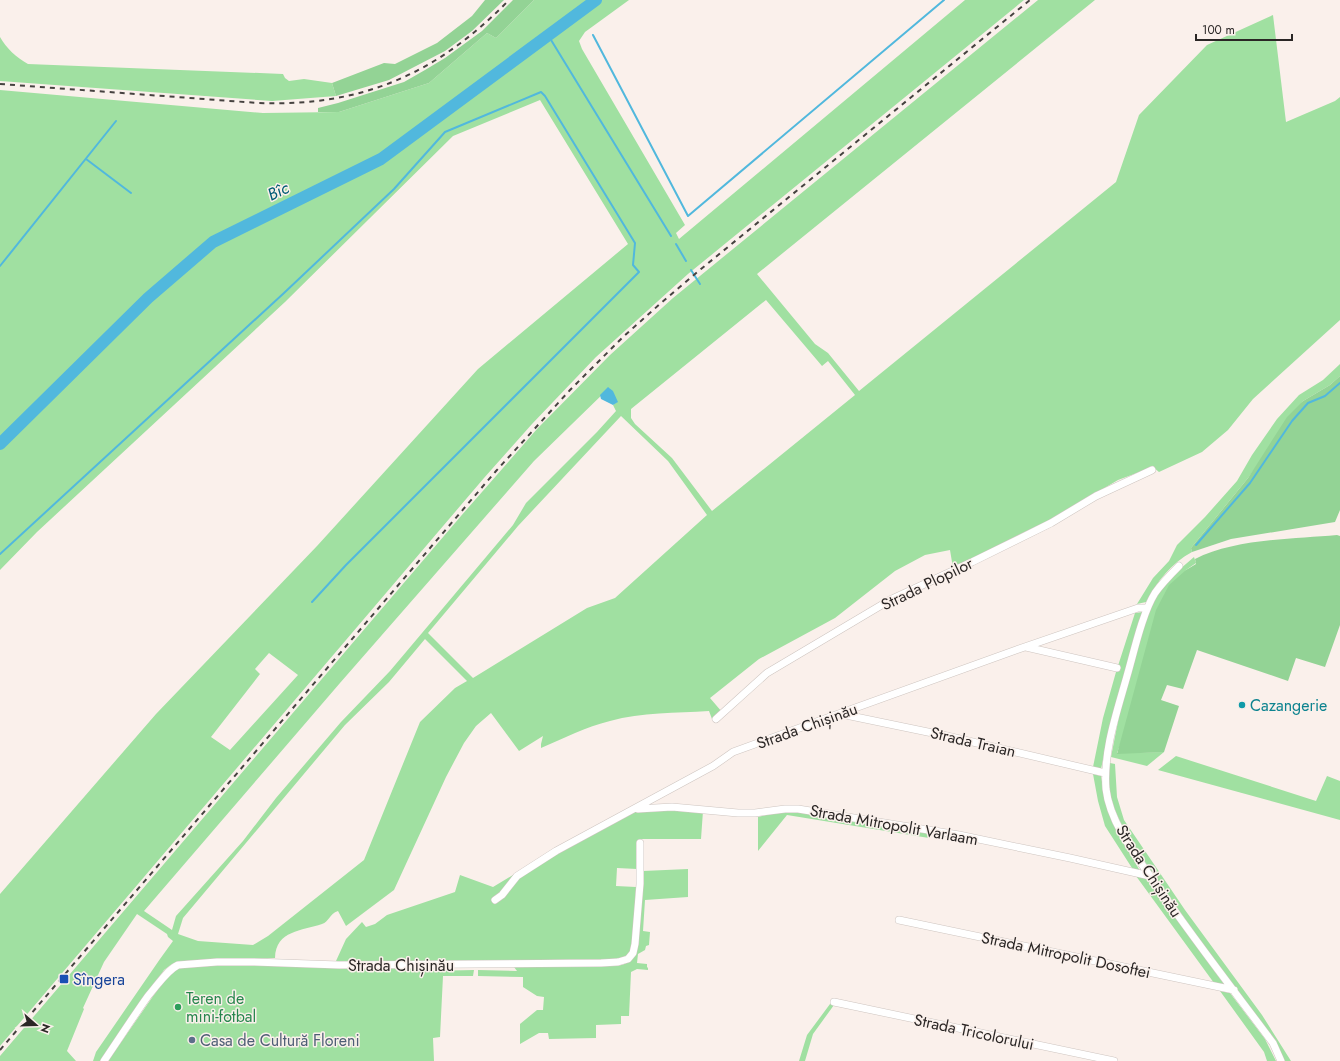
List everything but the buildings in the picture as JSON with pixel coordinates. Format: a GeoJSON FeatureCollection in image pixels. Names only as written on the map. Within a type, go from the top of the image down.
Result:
{"type":"FeatureCollection","features":[{"type":"Feature","properties":{"kind":"street","name":"Strada Plopilor"},"geometry":{"type":"LineString","coordinates":[[716,719],[767,673],[890,600],[972,562],[1051,522],[1096,496],[1152,470]]}},
{"type":"Feature","properties":{"kind":"street","name":"Strada Chișinău"},"geometry":{"type":"LineString","coordinates":[[1179,566],[1163,582],[1148,608],[1114,723],[1105,773],[1106,790],[1113,814],[1124,837],[1189,931],[1273,1043],[1281,1061]]}},
{"type":"Feature","properties":{"kind":"street","name":"Strada Chișinău"},"geometry":{"type":"LineString","coordinates":[[495,900],[502,895],[517,876],[556,851],[592,830],[635,810],[675,786],[713,766],[733,752],[1138,608],[1148,608]]}},
{"type":"Feature","properties":{"kind":"street"},"geometry":{"type":"LineString","coordinates":[[1026,647],[1116,668]]}},
{"type":"Feature","properties":{"kind":"street","name":"Strada Traian"},"geometry":{"type":"LineString","coordinates":[[841,714],[947,736],[1105,773]]}},
{"type":"Feature","properties":{"kind":"street","name":"Strada Mitropolit Varlaam"},"geometry":{"type":"LineString","coordinates":[[635,810],[672,806],[738,813],[798,809],[959,835],[1150,876]]}},
{"type":"Feature","properties":{"kind":"street","name":"Strada Chișinău"},"geometry":{"type":"LineString","coordinates":[[104,1061],[129,1022],[157,985],[173,967],[178,965],[217,962],[253,962],[339,965],[505,965],[600,963],[618,962],[628,959],[633,953],[635,944],[640,884],[640,843]]}},
{"type":"Feature","properties":{"kind":"street","name":"Strada Mitropolit Dosoftei"},"geometry":{"type":"LineString","coordinates":[[899,920],[1234,990]]}},
{"type":"Feature","properties":{"kind":"street","name":"Strada Tricolorului"},"geometry":{"type":"LineString","coordinates":[[834,1002],[1114,1061]]}},
{"type":"Feature","properties":{"kind":"green space"},"geometry":{"type":"Polygon","coordinates":[[[485,0],[504,0],[472,31],[445,51],[389,80],[336,96],[332,83],[384,63],[395,64],[437,43],[472,16],[485,0]]]}},
{"type":"Feature","properties":{"kind":"green space"},"geometry":{"type":"Polygon","coordinates":[[[513,0],[534,0],[496,38],[487,33],[429,83],[339,112],[318,112],[318,108],[404,82],[425,70],[445,58],[482,31],[513,0]]]}},
{"type":"Feature","properties":{"kind":"green space"},"geometry":{"type":"Polygon","coordinates":[[[534,0],[629,0],[585,32],[579,41],[582,49],[685,225],[676,233],[679,239],[965,0],[1024,0],[688,274],[596,357],[532,424],[484,478],[0,1046],[0,894],[156,714],[317,546],[478,369],[628,244],[540,100],[453,136],[285,302],[37,532],[0,570],[0,90],[263,113],[339,112],[429,83],[487,33],[496,38],[534,0]],[[269,653],[255,669],[260,674],[211,737],[230,750],[298,675],[269,653]]]}},
{"type":"Feature","properties":{"kind":"green space"},"geometry":{"type":"Polygon","coordinates":[[[1038,0],[1095,0],[757,274],[815,344],[828,353],[859,391],[1116,182],[1139,115],[1207,45],[1273,15],[1286,122],[1335,101],[1340,97],[1340,320],[1253,399],[1228,430],[1202,452],[1159,472],[1153,467],[1118,480],[1052,519],[953,568],[950,550],[925,555],[895,571],[835,618],[759,659],[710,698],[722,712],[712,719],[709,711],[659,713],[634,716],[592,726],[541,748],[543,736],[519,751],[491,713],[476,726],[464,743],[446,777],[394,890],[346,926],[338,911],[324,923],[299,930],[285,937],[276,949],[275,958],[184,961],[172,964],[164,970],[100,1061],[93,1061],[96,1052],[173,941],[167,934],[137,914],[104,962],[83,1008],[84,1009],[67,1051],[76,1061],[0,1061],[0,1056],[537,429],[610,355],[673,298],[1038,0]],[[766,300],[631,409],[631,418],[635,424],[672,458],[712,511],[855,395],[828,361],[822,366],[766,300]],[[609,388],[534,461],[340,683],[144,911],[172,930],[176,916],[243,841],[276,798],[341,722],[390,671],[513,525],[526,503],[616,411],[613,405],[617,402],[609,388]],[[621,416],[518,526],[428,633],[473,678],[587,608],[615,598],[707,515],[668,461],[621,416]],[[425,639],[389,682],[345,725],[183,918],[178,934],[198,941],[253,945],[268,936],[364,860],[420,722],[455,688],[467,681],[425,639]]]}},
{"type":"Feature","properties":{"kind":"green space"},"geometry":{"type":"Polygon","coordinates":[[[0,37],[12,52],[28,64],[283,74],[289,81],[304,79],[332,83],[336,96],[272,101],[0,81],[0,37]]]}},
{"type":"Feature","properties":{"kind":"green space"},"geometry":{"type":"Polygon","coordinates":[[[1340,364],[1340,376],[1330,385],[1303,401],[1248,478],[1191,548],[1192,552],[1184,556],[1171,567],[1155,587],[1146,602],[1137,604],[1153,578],[1169,561],[1177,545],[1205,517],[1237,481],[1252,455],[1277,419],[1299,395],[1323,380],[1340,364]]]}},
{"type":"Feature","properties":{"kind":"green space"},"geometry":{"type":"Polygon","coordinates":[[[1340,376],[1340,510],[1335,522],[1231,539],[1192,552],[1191,548],[1248,478],[1287,417],[1303,401],[1330,385],[1340,376]]]}},
{"type":"Feature","properties":{"kind":"green space"},"geometry":{"type":"Polygon","coordinates":[[[1340,536],[1340,625],[1325,667],[1296,658],[1288,681],[1197,650],[1183,689],[1167,685],[1161,700],[1179,706],[1164,752],[1117,754],[1156,610],[1169,585],[1186,570],[1196,564],[1195,559],[1210,552],[1227,547],[1264,541],[1340,536]]]}},
{"type":"Feature","properties":{"kind":"green space"},"geometry":{"type":"Polygon","coordinates":[[[1194,557],[1196,563],[1186,570],[1117,753],[1164,752],[1147,766],[1111,757],[1120,711],[1148,612],[1159,593],[1172,576],[1194,557]]]}},
{"type":"Feature","properties":{"kind":"green space"},"geometry":{"type":"Polygon","coordinates":[[[1143,612],[1112,718],[1101,769],[1093,767],[1103,718],[1135,613],[1143,612]]]}},
{"type":"Feature","properties":{"kind":"green space"},"geometry":{"type":"Polygon","coordinates":[[[1176,756],[1316,801],[1327,776],[1340,781],[1340,820],[1158,770],[1176,756]]]}},
{"type":"Feature","properties":{"kind":"green space"},"geometry":{"type":"Polygon","coordinates":[[[1110,763],[1115,764],[1117,797],[1124,820],[1185,910],[1262,1015],[1291,1061],[1285,1061],[1131,841],[1111,799],[1109,788],[1110,763]]]}},
{"type":"Feature","properties":{"kind":"green space"},"geometry":{"type":"Polygon","coordinates":[[[1093,774],[1101,776],[1105,800],[1112,822],[1140,871],[1132,868],[1105,826],[1093,774]]]}},
{"type":"Feature","properties":{"kind":"green space"},"geometry":{"type":"Polygon","coordinates":[[[673,808],[703,811],[701,839],[639,839],[636,845],[637,869],[617,868],[616,886],[636,887],[633,944],[631,949],[623,958],[387,962],[336,961],[346,939],[362,922],[366,927],[375,924],[387,915],[455,892],[460,875],[493,887],[513,875],[519,877],[595,832],[636,811],[673,808]]]}},
{"type":"Feature","properties":{"kind":"green space"},"geometry":{"type":"Polygon","coordinates":[[[784,811],[797,811],[928,832],[929,838],[787,815],[758,851],[758,817],[784,811]]]}},
{"type":"Feature","properties":{"kind":"green space"},"geometry":{"type":"Polygon","coordinates":[[[688,869],[688,897],[645,900],[643,931],[650,932],[649,945],[646,946],[645,950],[638,954],[637,963],[647,964],[648,970],[637,969],[631,972],[629,1016],[621,1016],[621,1024],[596,1025],[596,1038],[549,1039],[548,1033],[539,1033],[520,1044],[520,1024],[537,1010],[543,1010],[544,997],[537,996],[523,987],[523,977],[478,976],[478,970],[517,971],[514,967],[617,966],[626,963],[632,959],[636,953],[643,871],[688,869]]]}},
{"type":"Feature","properties":{"kind":"green space"},"geometry":{"type":"Polygon","coordinates":[[[1136,876],[1147,879],[1224,984],[1214,983],[1136,876]]]}},
{"type":"Feature","properties":{"kind":"green space"},"geometry":{"type":"Polygon","coordinates":[[[244,964],[343,968],[429,969],[430,971],[474,970],[473,976],[443,976],[440,1037],[433,1038],[434,1061],[108,1061],[165,979],[175,970],[184,967],[244,964]]]}},
{"type":"Feature","properties":{"kind":"green space"},"geometry":{"type":"Polygon","coordinates":[[[1220,991],[1230,993],[1265,1039],[1276,1061],[1267,1061],[1264,1052],[1220,991]]]}},
{"type":"Feature","properties":{"kind":"green space"},"geometry":{"type":"Polygon","coordinates":[[[830,1004],[834,1005],[813,1034],[805,1061],[799,1061],[807,1035],[830,1004]]]}},
{"type":"Feature","properties":{"kind":"water"},"geometry":{"type":"Polygon","coordinates":[[[608,387],[613,391],[618,402],[613,405],[601,399],[600,395],[608,387]]]}},
{"type":"Feature","properties":{"kind":"waterway","name":"Bîc"},"geometry":{"type":"LineString","coordinates":[[0,444],[148,298],[213,242],[381,159],[596,0]]}},
{"type":"Feature","properties":{"kind":"waterway"},"geometry":{"type":"LineString","coordinates":[[593,35],[688,216],[944,0]]}},
{"type":"Feature","properties":{"kind":"waterway"},"geometry":{"type":"LineString","coordinates":[[548,35],[671,236]]}},
{"type":"Feature","properties":{"kind":"waterway"},"geometry":{"type":"LineString","coordinates":[[0,554],[284,293],[394,189],[445,132],[541,92],[545,96],[635,243],[633,265],[639,272],[346,565],[312,602]]}},
{"type":"Feature","properties":{"kind":"waterway"},"geometry":{"type":"LineString","coordinates":[[0,266],[116,121]]}},
{"type":"Feature","properties":{"kind":"waterway"},"geometry":{"type":"LineString","coordinates":[[86,159],[131,193]]}},
{"type":"Feature","properties":{"kind":"waterway"},"geometry":{"type":"LineString","coordinates":[[676,244],[686,261]]}},
{"type":"Feature","properties":{"kind":"waterway"},"geometry":{"type":"LineString","coordinates":[[691,270],[700,284]]}},
{"type":"Feature","properties":{"kind":"waterway"},"geometry":{"type":"LineString","coordinates":[[1196,545],[1250,483],[1292,421],[1308,403],[1325,396],[1340,383]]}},
{"type":"Feature","properties":{"kind":"railway"},"geometry":{"type":"LineString","coordinates":[[0,84],[258,103],[296,103],[331,99],[364,92],[396,81],[425,66],[454,48],[482,26],[509,0]]}},
{"type":"Feature","properties":{"kind":"railway"},"geometry":{"type":"LineString","coordinates":[[0,1050],[496,471],[570,390],[623,337],[701,269],[1030,0]]}},
{"type":"Feature","properties":{"kind":"place","name":"Cazangerie"},"geometry":{"type":"Point","coordinates":[1242,705]}},
{"type":"Feature","properties":{"kind":"place","name":"Sîngera"},"geometry":{"type":"Point","coordinates":[64,979]}},
{"type":"Feature","properties":{"kind":"place","name":"Teren de mini-fotbal"},"geometry":{"type":"Point","coordinates":[178,1007]}},
{"type":"Feature","properties":{"kind":"place","name":"Casa de Cultură Floreni"},"geometry":{"type":"Point","coordinates":[192,1040]}}]}
